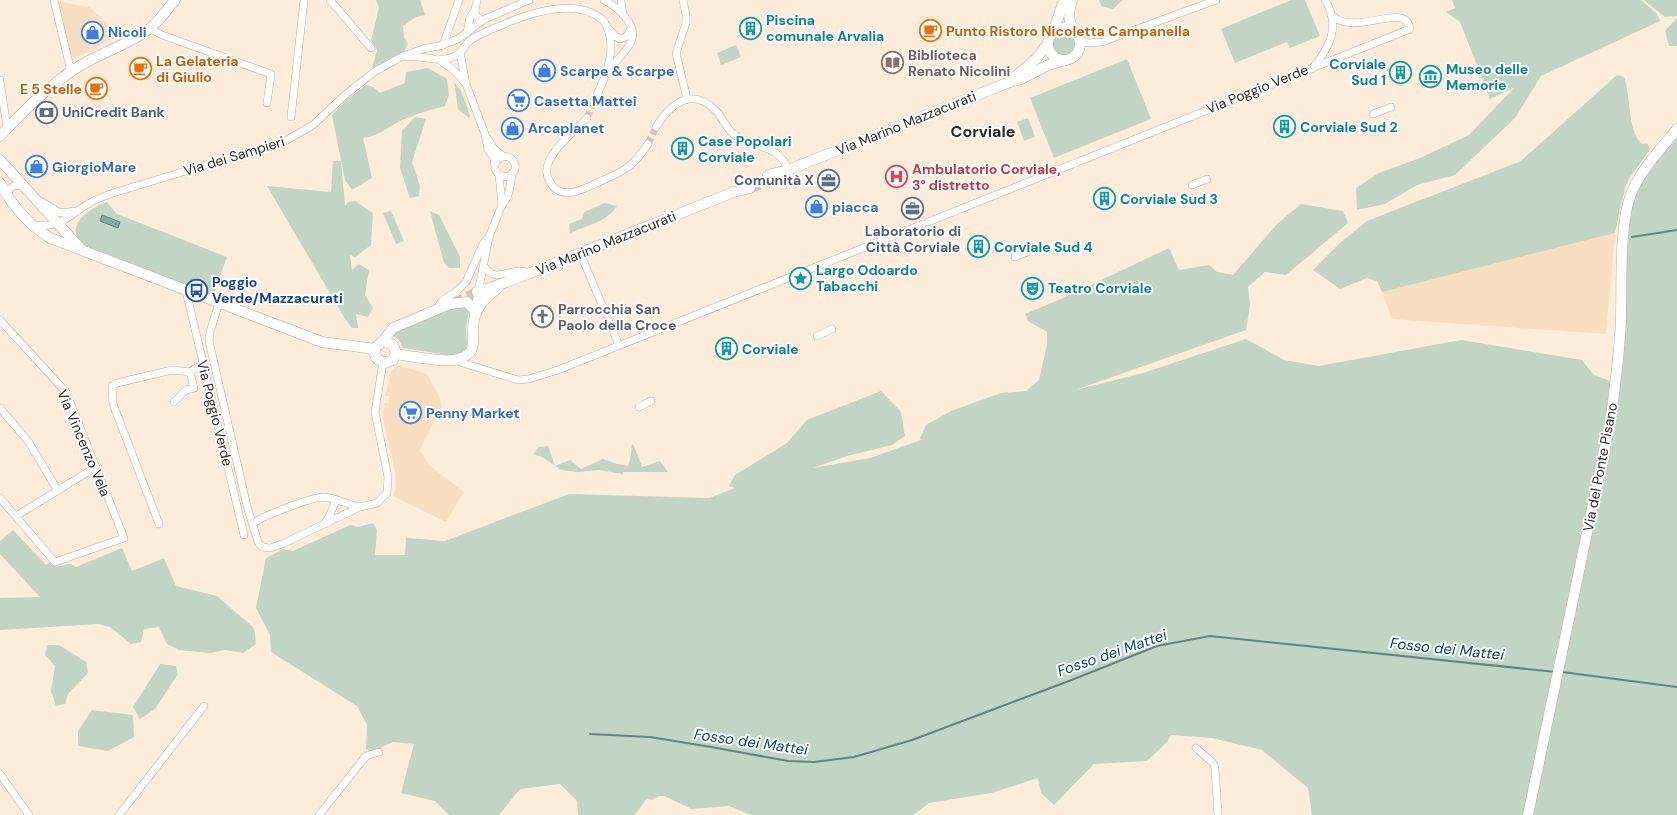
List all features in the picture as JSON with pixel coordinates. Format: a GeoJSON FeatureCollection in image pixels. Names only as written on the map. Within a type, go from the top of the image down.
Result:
{"type":"FeatureCollection","features":[{"type":"Feature","properties":{"kind":"street"},"geometry":{"type":"LineString","coordinates":[[54,0],[71,72]]}},
{"type":"Feature","properties":{"kind":"street"},"geometry":{"type":"LineString","coordinates":[[2,129],[71,72],[89,60],[128,42],[149,28],[158,21],[174,0]]}},
{"type":"Feature","properties":{"kind":"street"},"geometry":{"type":"LineString","coordinates":[[291,117],[304,0]]}},
{"type":"Feature","properties":{"kind":"street"},"geometry":{"type":"LineString","coordinates":[[330,0],[371,48]]}},
{"type":"Feature","properties":{"kind":"street"},"geometry":{"type":"LineString","coordinates":[[459,0],[443,45],[437,48],[435,55],[454,70],[466,84]]}},
{"type":"Feature","properties":{"kind":"street"},"geometry":{"type":"LineString","coordinates":[[467,34],[468,24],[475,10],[477,0]]}},
{"type":"Feature","properties":{"kind":"street","name":"Via dei Sampieri"},"geometry":{"type":"LineString","coordinates":[[59,223],[71,217],[78,210],[96,200],[113,193],[251,152],[292,138],[319,120],[360,83],[394,61],[416,51],[454,41],[467,34],[482,21],[529,0]]}},
{"type":"Feature","properties":{"kind":"street"},"geometry":{"type":"LineString","coordinates":[[604,0],[623,15],[631,28],[632,38],[630,43],[606,73]]}},
{"type":"Feature","properties":{"kind":"street"},"geometry":{"type":"LineString","coordinates":[[621,0],[623,15]]}},
{"type":"Feature","properties":{"kind":"street"},"geometry":{"type":"LineString","coordinates":[[683,0],[686,23],[676,54],[687,99]]}},
{"type":"Feature","properties":{"kind":"street"},"geometry":{"type":"LineString","coordinates":[[1064,0],[1048,43],[1049,50],[1054,57],[1066,60],[1077,54],[1080,48],[1077,36],[1070,25],[1068,14],[1072,0]]}},
{"type":"Feature","properties":{"kind":"street"},"geometry":{"type":"LineString","coordinates":[[1053,33],[1066,29],[1087,43],[1102,42],[1216,0]]}},
{"type":"Feature","properties":{"kind":"street"},"geometry":{"type":"LineString","coordinates":[[1325,0],[1332,16],[1338,21],[1348,21],[1369,13]]}},
{"type":"Feature","properties":{"kind":"street","name":"Via dei Sampieri"},"geometry":{"type":"LineString","coordinates":[[394,61],[419,56],[439,59],[451,58],[460,52],[466,44],[479,35],[550,6],[561,3],[575,2],[587,7],[600,16],[615,36],[620,39],[627,36],[631,28]]}},
{"type":"Feature","properties":{"kind":"street"},"geometry":{"type":"LineString","coordinates":[[475,10],[476,16],[482,21]]}},
{"type":"Feature","properties":{"kind":"street"},"geometry":{"type":"LineString","coordinates":[[1311,69],[1410,29],[1407,12]]}},
{"type":"Feature","properties":{"kind":"street","name":"Via Poggio Verde"},"geometry":{"type":"LineString","coordinates":[[619,345],[1311,69],[1324,53],[1330,40],[1333,28],[1332,16]]}},
{"type":"Feature","properties":{"kind":"street"},"geometry":{"type":"LineString","coordinates":[[594,101],[606,73],[611,50],[608,27]]}},
{"type":"Feature","properties":{"kind":"street"},"geometry":{"type":"LineString","coordinates":[[149,28],[162,36],[271,74],[267,103]]}},
{"type":"Feature","properties":{"kind":"street","name":"Via Marino Mazzacurati"},"geometry":{"type":"LineString","coordinates":[[1007,83],[1033,62],[1048,43]]}},
{"type":"Feature","properties":{"kind":"street"},"geometry":{"type":"LineString","coordinates":[[460,52],[466,84],[485,134],[488,149],[495,164],[495,169],[499,174],[502,205]]}},
{"type":"Feature","properties":{"kind":"street","name":"Via Marino Mazzacurati"},"geometry":{"type":"LineString","coordinates":[[778,174],[1007,83],[1021,79],[1048,64],[1066,60]]}},
{"type":"Feature","properties":{"kind":"street"},"geometry":{"type":"LineString","coordinates":[[0,80],[2,129]]}},
{"type":"Feature","properties":{"kind":"street"},"geometry":{"type":"LineString","coordinates":[[656,127],[663,115],[678,102],[687,99],[702,101],[710,105],[736,136],[771,150],[782,158],[778,174]]}},
{"type":"Feature","properties":{"kind":"street"},"geometry":{"type":"LineString","coordinates":[[1373,114],[1391,107]]}},
{"type":"Feature","properties":{"kind":"street"},"geometry":{"type":"LineString","coordinates":[[587,118],[553,155],[547,165],[549,180],[558,191],[568,193],[577,192],[617,174],[637,159],[648,144]]}},
{"type":"Feature","properties":{"kind":"street","name":"Via del Ponte Pisano"},"geometry":{"type":"LineString","coordinates":[[1528,815],[1611,418],[1618,367],[1623,238],[1628,204],[1632,192],[1644,170],[1677,129]]}},
{"type":"Feature","properties":{"kind":"street"},"geometry":{"type":"LineString","coordinates":[[452,360],[466,356],[471,351],[474,344],[474,313],[489,237],[510,190],[512,174],[515,169],[514,161],[503,156],[494,149],[485,134]]}},
{"type":"Feature","properties":{"kind":"street"},"geometry":{"type":"LineString","coordinates":[[495,164],[498,159],[503,156]]}},
{"type":"Feature","properties":{"kind":"street"},"geometry":{"type":"LineString","coordinates":[[0,160],[82,250]]}},
{"type":"Feature","properties":{"kind":"street"},"geometry":{"type":"LineString","coordinates":[[499,174],[506,176],[512,174]]}},
{"type":"Feature","properties":{"kind":"street"},"geometry":{"type":"LineString","coordinates":[[1192,185],[1207,179]]}},
{"type":"Feature","properties":{"kind":"street"},"geometry":{"type":"LineString","coordinates":[[0,183],[8,197],[33,225],[50,238],[326,343],[375,349]]}},
{"type":"Feature","properties":{"kind":"street"},"geometry":{"type":"LineString","coordinates":[[8,197],[10,187],[16,185],[23,186]]}},
{"type":"Feature","properties":{"kind":"street","name":"Via Marino Mazzacurati"},"geometry":{"type":"LineString","coordinates":[[477,292],[510,281],[746,186]]}},
{"type":"Feature","properties":{"kind":"street"},"geometry":{"type":"LineString","coordinates":[[36,198],[60,213],[78,210]]}},
{"type":"Feature","properties":{"kind":"street"},"geometry":{"type":"LineString","coordinates":[[33,225],[46,226],[59,223]]}},
{"type":"Feature","properties":{"kind":"street"},"geometry":{"type":"LineString","coordinates":[[435,310],[442,301],[458,290],[466,282],[484,242],[489,237]]}},
{"type":"Feature","properties":{"kind":"street"},"geometry":{"type":"LineString","coordinates":[[1015,257],[1027,252]]}},
{"type":"Feature","properties":{"kind":"street"},"geometry":{"type":"LineString","coordinates":[[396,354],[452,360],[515,380],[526,380],[558,370],[619,345],[580,253]]}},
{"type":"Feature","properties":{"kind":"street"},"geometry":{"type":"LineString","coordinates":[[484,266],[494,275],[519,271],[529,273]]}},
{"type":"Feature","properties":{"kind":"street"},"geometry":{"type":"LineString","coordinates":[[474,313],[488,296],[510,281]]}},
{"type":"Feature","properties":{"kind":"street","name":"Via Poggio Verde"},"geometry":{"type":"LineString","coordinates":[[186,291],[244,534]]}},
{"type":"Feature","properties":{"kind":"street"},"geometry":{"type":"LineString","coordinates":[[396,354],[391,361],[383,362],[378,360],[375,356],[375,349],[393,328],[450,304],[467,302],[474,313]]}},
{"type":"Feature","properties":{"kind":"street"},"geometry":{"type":"LineString","coordinates":[[219,303],[210,332],[210,341],[252,524],[258,544],[262,547],[267,548],[282,544],[360,507],[379,502],[386,495],[388,489],[388,477],[375,412],[383,362]]}},
{"type":"Feature","properties":{"kind":"street","name":"Via Vincenzo Vela"},"geometry":{"type":"LineString","coordinates":[[0,320],[66,392],[124,538],[55,562],[16,516]]}},
{"type":"Feature","properties":{"kind":"street"},"geometry":{"type":"LineString","coordinates":[[816,336],[832,329]]}},
{"type":"Feature","properties":{"kind":"street"},"geometry":{"type":"LineString","coordinates":[[383,341],[393,345],[396,354]]}},
{"type":"Feature","properties":{"kind":"street"},"geometry":{"type":"LineString","coordinates":[[159,524],[113,404],[112,386],[117,383],[172,370],[190,372],[203,364]]}},
{"type":"Feature","properties":{"kind":"street"},"geometry":{"type":"LineString","coordinates":[[174,402],[186,390],[194,388],[190,372]]}},
{"type":"Feature","properties":{"kind":"street"},"geometry":{"type":"LineString","coordinates":[[639,407],[651,401]]}},
{"type":"Feature","properties":{"kind":"street"},"geometry":{"type":"LineString","coordinates":[[0,408],[28,441],[58,491]]}},
{"type":"Feature","properties":{"kind":"street"},"geometry":{"type":"LineString","coordinates":[[0,498],[16,516],[96,468]]}},
{"type":"Feature","properties":{"kind":"street"},"geometry":{"type":"LineString","coordinates":[[252,524],[263,517],[317,498],[336,500],[360,507]]}},
{"type":"Feature","properties":{"kind":"street"},"geometry":{"type":"LineString","coordinates":[[325,523],[336,500]]}},
{"type":"Feature","properties":{"kind":"street"},"geometry":{"type":"LineString","coordinates":[[119,815],[204,706]]}},
{"type":"Feature","properties":{"kind":"street"},"geometry":{"type":"LineString","coordinates":[[1196,748],[1213,763],[1215,768],[1218,815]]}},
{"type":"Feature","properties":{"kind":"street"},"geometry":{"type":"LineString","coordinates":[[319,815],[366,756],[379,752]]}},
{"type":"Feature","properties":{"kind":"street"},"geometry":{"type":"LineString","coordinates":[[0,774],[29,815]]}},
{"type":"Feature","properties":{"kind":"shaded area"},"geometry":{"type":"Polygon","coordinates":[[[56,1],[89,7],[120,35],[70,61],[56,1]]]}},
{"type":"Feature","properties":{"kind":"shaded area"},"geometry":{"type":"Polygon","coordinates":[[[1615,233],[1606,334],[1392,319],[1382,292],[1615,233]]]}},
{"type":"Feature","properties":{"kind":"shaded area","name":"Penny Market"},"geometry":{"type":"Polygon","coordinates":[[[398,365],[427,374],[440,398],[441,407],[420,450],[429,465],[464,492],[446,522],[393,496],[396,488],[395,471],[383,418],[384,403],[389,403],[389,396],[385,396],[391,372],[398,365]]]}},
{"type":"Feature","properties":{"kind":"green space"},"geometry":{"type":"Polygon","coordinates":[[[376,0],[420,0],[425,15],[416,17],[403,26],[404,37],[408,44],[404,51],[372,68],[377,50],[371,41],[379,7],[376,0]]]}},
{"type":"Feature","properties":{"kind":"green space"},"geometry":{"type":"Polygon","coordinates":[[[1099,0],[1123,0],[1113,9],[1101,6],[1099,0]]]}},
{"type":"Feature","properties":{"kind":"green space"},"geometry":{"type":"Polygon","coordinates":[[[1291,0],[1305,0],[1320,36],[1290,48],[1287,42],[1235,63],[1221,29],[1291,0]]]}},
{"type":"Feature","properties":{"kind":"green space"},"geometry":{"type":"Polygon","coordinates":[[[1452,0],[1641,0],[1657,14],[1660,21],[1541,76],[1515,118],[1455,175],[1417,185],[1385,204],[1357,210],[1356,188],[1379,173],[1420,158],[1469,135],[1514,88],[1490,99],[1460,22],[1446,12],[1455,8],[1452,0]]]}},
{"type":"Feature","properties":{"kind":"green space"},"geometry":{"type":"Polygon","coordinates":[[[1644,0],[1677,0],[1677,16],[1665,17],[1644,0]]]}},
{"type":"Feature","properties":{"kind":"green space"},"geometry":{"type":"Polygon","coordinates":[[[1677,18],[1677,46],[1669,46],[1665,31],[1677,18]]]}},
{"type":"Feature","properties":{"kind":"green space"},"geometry":{"type":"Polygon","coordinates":[[[1064,33],[1072,36],[1075,44],[1072,52],[1064,55],[1056,52],[1053,44],[1056,36],[1064,33]]]}},
{"type":"Feature","properties":{"kind":"green space"},"geometry":{"type":"Polygon","coordinates":[[[736,45],[741,57],[721,65],[717,53],[736,45]]]}},
{"type":"Feature","properties":{"kind":"green space"},"geometry":{"type":"Polygon","coordinates":[[[1127,59],[1151,119],[1054,158],[1030,98],[1127,59]]]}},
{"type":"Feature","properties":{"kind":"green space"},"geometry":{"type":"Polygon","coordinates":[[[428,68],[447,79],[449,95],[445,106],[411,116],[378,134],[363,138],[372,178],[352,190],[345,180],[332,115],[345,101],[366,85],[373,87],[380,93],[405,83],[406,72],[428,68]]]}},
{"type":"Feature","properties":{"kind":"green space"},"geometry":{"type":"Polygon","coordinates":[[[1617,75],[1624,77],[1632,122],[1637,138],[1642,144],[1647,143],[1650,149],[1629,179],[1625,188],[1615,233],[1382,292],[1377,281],[1367,278],[1340,289],[1313,270],[1341,242],[1367,221],[1521,161],[1617,75]]]}},
{"type":"Feature","properties":{"kind":"green space"},"geometry":{"type":"Polygon","coordinates":[[[454,82],[461,91],[470,115],[469,118],[458,109],[454,82]]]}},
{"type":"Feature","properties":{"kind":"green space"},"geometry":{"type":"Polygon","coordinates":[[[415,117],[426,119],[412,162],[420,186],[419,196],[410,198],[400,168],[402,131],[415,117]]]}},
{"type":"Feature","properties":{"kind":"green space"},"geometry":{"type":"Polygon","coordinates":[[[1028,118],[1035,137],[1024,141],[1017,122],[1028,118]]]}},
{"type":"Feature","properties":{"kind":"green space"},"geometry":{"type":"Polygon","coordinates":[[[1677,133],[1677,815],[1312,815],[1308,788],[1262,750],[1212,738],[1171,735],[1167,742],[1147,761],[1094,764],[1054,805],[1041,793],[1038,778],[991,793],[929,803],[913,815],[751,815],[729,806],[692,809],[664,796],[659,796],[652,800],[647,798],[635,815],[578,815],[577,801],[560,784],[520,789],[499,815],[449,815],[435,801],[401,793],[414,744],[393,742],[371,752],[366,749],[367,725],[357,706],[271,652],[270,635],[256,608],[266,558],[284,549],[293,551],[350,525],[358,527],[373,523],[377,530],[375,555],[405,555],[406,538],[445,541],[569,494],[709,498],[735,488],[729,486],[735,475],[787,443],[807,420],[881,391],[901,412],[905,436],[892,445],[847,456],[813,468],[870,458],[921,440],[920,438],[926,425],[951,411],[1001,393],[1026,391],[1039,380],[1047,345],[1047,332],[1028,321],[1025,314],[1061,299],[1169,248],[1179,270],[1209,265],[1217,272],[1233,275],[1277,224],[1301,204],[1343,211],[1348,223],[1286,275],[1265,272],[1248,287],[1250,305],[1246,330],[1075,390],[1143,373],[1246,339],[1284,360],[1319,366],[1461,340],[1582,360],[1594,375],[1610,381],[1618,395],[1625,324],[1628,224],[1635,192],[1660,154],[1677,133]]]}},
{"type":"Feature","properties":{"kind":"green space"},"geometry":{"type":"Polygon","coordinates":[[[333,161],[341,161],[345,206],[348,202],[355,201],[373,213],[371,245],[355,257],[350,255],[352,270],[359,264],[369,270],[365,295],[373,308],[368,317],[356,314],[358,328],[352,328],[344,317],[267,186],[331,192],[333,161]]]}},
{"type":"Feature","properties":{"kind":"green space"},"geometry":{"type":"Polygon","coordinates":[[[107,202],[117,214],[227,257],[213,295],[88,247],[80,240],[76,233],[76,227],[80,220],[92,209],[107,202]]]}},
{"type":"Feature","properties":{"kind":"green space"},"geometry":{"type":"Polygon","coordinates":[[[605,203],[617,206],[602,220],[570,233],[569,224],[582,219],[584,212],[605,203]]]}},
{"type":"Feature","properties":{"kind":"green space"},"geometry":{"type":"Polygon","coordinates":[[[391,211],[404,241],[396,244],[383,213],[391,211]]]}},
{"type":"Feature","properties":{"kind":"green space"},"geometry":{"type":"Polygon","coordinates":[[[430,211],[439,215],[460,257],[460,268],[449,268],[444,263],[430,211]]]}},
{"type":"Feature","properties":{"kind":"green space"},"geometry":{"type":"Polygon","coordinates":[[[462,304],[469,310],[466,328],[467,344],[466,349],[454,356],[403,348],[399,340],[394,336],[395,332],[462,304]]]}},
{"type":"Feature","properties":{"kind":"green space"},"geometry":{"type":"Polygon","coordinates":[[[632,444],[642,467],[660,461],[668,472],[624,472],[622,474],[599,470],[578,472],[561,470],[555,466],[570,460],[581,469],[603,459],[628,466],[632,444]]]}},
{"type":"Feature","properties":{"kind":"green space"},"geometry":{"type":"Polygon","coordinates":[[[548,446],[555,466],[542,457],[533,454],[539,447],[548,446]]]}},
{"type":"Feature","properties":{"kind":"green space"},"geometry":{"type":"Polygon","coordinates":[[[13,530],[46,565],[50,562],[55,566],[69,564],[76,567],[122,548],[132,571],[164,558],[176,586],[217,596],[254,628],[256,644],[243,653],[225,650],[210,653],[179,650],[167,644],[159,627],[144,629],[141,642],[131,644],[110,627],[98,624],[0,630],[0,598],[40,597],[0,554],[0,541],[13,530]]]}},
{"type":"Feature","properties":{"kind":"green space"},"geometry":{"type":"Polygon","coordinates":[[[47,645],[59,645],[86,662],[88,673],[68,694],[65,704],[56,706],[51,691],[55,666],[45,655],[47,645]]]}},
{"type":"Feature","properties":{"kind":"green space"},"geometry":{"type":"Polygon","coordinates":[[[160,664],[176,666],[178,674],[155,709],[140,719],[133,707],[160,664]]]}},
{"type":"Feature","properties":{"kind":"green space"},"geometry":{"type":"Polygon","coordinates":[[[92,710],[133,715],[134,737],[108,751],[78,746],[78,731],[92,710]]]}},
{"type":"Feature","properties":{"kind":"water"},"geometry":{"type":"Polygon","coordinates":[[[102,215],[120,222],[118,228],[100,221],[102,215]]]}},
{"type":"Feature","properties":{"kind":"waterway"},"geometry":{"type":"LineString","coordinates":[[1632,237],[1677,230]]}},
{"type":"Feature","properties":{"kind":"waterway","name":"Fosso dei Mattei"},"geometry":{"type":"LineString","coordinates":[[590,734],[650,737],[788,761],[814,762],[854,757],[912,740],[1157,646],[1210,636],[1556,672]]}},
{"type":"Feature","properties":{"kind":"waterway","name":"Fosso dei Mattei"},"geometry":{"type":"LineString","coordinates":[[1562,672],[1677,687]]}},
{"type":"Feature","properties":{"kind":"tunnel"},"geometry":{"type":"LineString","coordinates":[[587,118],[594,101]]}},
{"type":"Feature","properties":{"kind":"tunnel"},"geometry":{"type":"LineString","coordinates":[[648,144],[656,127]]}},
{"type":"Feature","properties":{"kind":"tunnel"},"geometry":{"type":"LineString","coordinates":[[750,188],[776,179]]}},
{"type":"Feature","properties":{"kind":"tunnel"},"geometry":{"type":"LineString","coordinates":[[454,303],[477,292]]}},
{"type":"Feature","properties":{"kind":"place","name":"Piscina comunale Arvalia"},"geometry":{"type":"Point","coordinates":[751,28]}},
{"type":"Feature","properties":{"kind":"place","name":"Punto Ristoro Nicoletta Campanella"},"geometry":{"type":"Point","coordinates":[931,31]}},
{"type":"Feature","properties":{"kind":"place","name":"Nicoli"},"geometry":{"type":"Point","coordinates":[92,32]}},
{"type":"Feature","properties":{"kind":"place","name":"Biblioteca Renato Nicolini"},"geometry":{"type":"Point","coordinates":[893,63]}},
{"type":"Feature","properties":{"kind":"place","name":"La Gelateria di Giulio"},"geometry":{"type":"Point","coordinates":[141,69]}},
{"type":"Feature","properties":{"kind":"place","name":"Scarpe & Scarpe"},"geometry":{"type":"Point","coordinates":[544,71]}},
{"type":"Feature","properties":{"kind":"place","name":"Corviale Sud 1"},"geometry":{"type":"Point","coordinates":[1401,72]}},
{"type":"Feature","properties":{"kind":"place","name":"Museo delle Memorie"},"geometry":{"type":"Point","coordinates":[1430,77]}},
{"type":"Feature","properties":{"kind":"place","name":"E 5 Stelle"},"geometry":{"type":"Point","coordinates":[97,89]}},
{"type":"Feature","properties":{"kind":"place","name":"Casetta Mattei"},"geometry":{"type":"Point","coordinates":[518,101]}},
{"type":"Feature","properties":{"kind":"place","name":"UniCredit Bank"},"geometry":{"type":"Point","coordinates":[46,112]}},
{"type":"Feature","properties":{"kind":"place","name":"Corviale Sud 2"},"geometry":{"type":"Point","coordinates":[1284,127]}},
{"type":"Feature","properties":{"kind":"place","name":"Arcaplanet"},"geometry":{"type":"Point","coordinates":[512,128]}},
{"type":"Feature","properties":{"kind":"place","name":"Case Popolari Corviale"},"geometry":{"type":"Point","coordinates":[683,149]}},
{"type":"Feature","properties":{"kind":"place","name":"GiorgioMare"},"geometry":{"type":"Point","coordinates":[36,167]}},
{"type":"Feature","properties":{"kind":"place","name":"Ambulatorio Corviale, 3° distretto"},"geometry":{"type":"Point","coordinates":[896,177]}},
{"type":"Feature","properties":{"kind":"place","name":"Comunità X"},"geometry":{"type":"Point","coordinates":[829,180]}},
{"type":"Feature","properties":{"kind":"place","name":"Corviale Sud 3"},"geometry":{"type":"Point","coordinates":[1104,199]}},
{"type":"Feature","properties":{"kind":"place","name":"piacca"},"geometry":{"type":"Point","coordinates":[817,207]}},
{"type":"Feature","properties":{"kind":"place","name":"Laboratorio di Città Corviale"},"geometry":{"type":"Point","coordinates":[913,209]}},
{"type":"Feature","properties":{"kind":"place","name":"Corviale Sud 4"},"geometry":{"type":"Point","coordinates":[979,247]}},
{"type":"Feature","properties":{"kind":"place","name":"Largo Odoardo Tabacchi"},"geometry":{"type":"Point","coordinates":[800,278]}},
{"type":"Feature","properties":{"kind":"place","name":"Teatro Corviale"},"geometry":{"type":"Point","coordinates":[1032,288]}},
{"type":"Feature","properties":{"kind":"place","name":"Poggio Verde/Mazzacurati"},"geometry":{"type":"Point","coordinates":[196,290]}},
{"type":"Feature","properties":{"kind":"place","name":"Parrocchia San Paolo della Croce"},"geometry":{"type":"Point","coordinates":[542,317]}},
{"type":"Feature","properties":{"kind":"place","name":"Corviale"},"geometry":{"type":"Point","coordinates":[726,349]}},
{"type":"Feature","properties":{"kind":"place","name":"Penny Market"},"geometry":{"type":"Point","coordinates":[411,413]}},
{"type":"Feature","properties":{"kind":"district","name":"Corviale"},"geometry":{"type":"Point","coordinates":[983,131]}}]}
